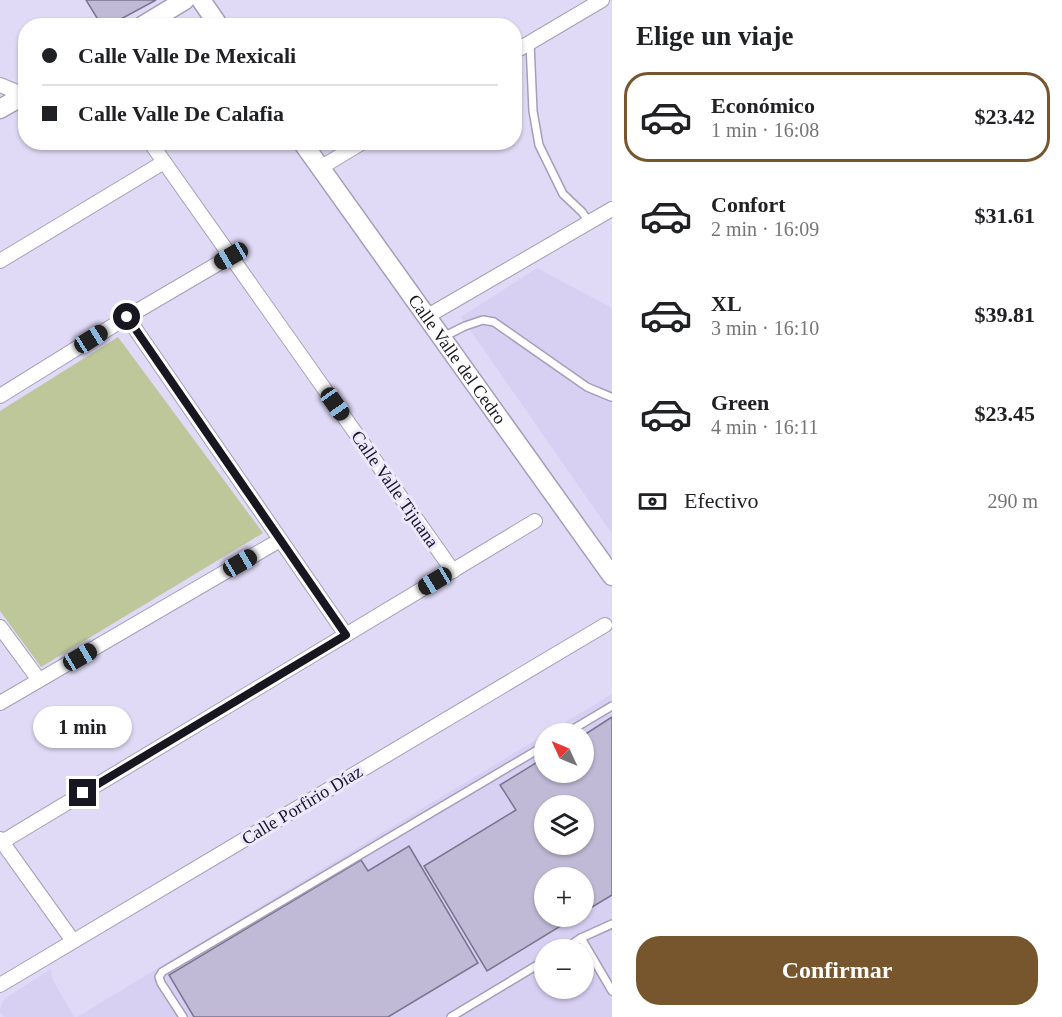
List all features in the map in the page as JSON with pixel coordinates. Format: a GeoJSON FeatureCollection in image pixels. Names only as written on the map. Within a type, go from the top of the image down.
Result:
{"type":"FeatureCollection","features":[{"type":"Feature","properties":{"kind":"street"},"geometry":{"type":"LineString","coordinates":[[155,18],[185,0]]}},
{"type":"Feature","properties":{"kind":"street"},"geometry":{"type":"LineString","coordinates":[[201,0],[213,18]]}},
{"type":"Feature","properties":{"kind":"street"},"geometry":{"type":"LineString","coordinates":[[522,48],[602,0]]}},
{"type":"Feature","properties":{"kind":"street"},"geometry":{"type":"LineString","coordinates":[[0,85],[18,92]]}},
{"type":"Feature","properties":{"kind":"street"},"geometry":{"type":"LineString","coordinates":[[0,110],[18,99]]}},
{"type":"Feature","properties":{"kind":"street","name":"Calle Valle Tijuana"},"geometry":{"type":"LineString","coordinates":[[156,150],[453,571]]}},
{"type":"Feature","properties":{"kind":"street","name":"Calle Valle del Cedro"},"geometry":{"type":"LineString","coordinates":[[308,150],[612,576]]}},
{"type":"Feature","properties":{"kind":"street"},"geometry":{"type":"LineString","coordinates":[[320,168],[350,150]]}},
{"type":"Feature","properties":{"kind":"street"},"geometry":{"type":"LineString","coordinates":[[0,261],[164,162]]}},
{"type":"Feature","properties":{"kind":"street"},"geometry":{"type":"LineString","coordinates":[[426,318],[612,209]]}},
{"type":"Feature","properties":{"kind":"street"},"geometry":{"type":"LineString","coordinates":[[0,396],[231,256]]}},
{"type":"Feature","properties":{"kind":"street"},"geometry":{"type":"LineString","coordinates":[[127,317],[346,635]]}},
{"type":"Feature","properties":{"kind":"street"},"geometry":{"type":"LineString","coordinates":[[74,940],[1,840],[535,521]]}},
{"type":"Feature","properties":{"kind":"street"},"geometry":{"type":"LineString","coordinates":[[0,703],[280,540]]}},
{"type":"Feature","properties":{"kind":"street","name":"Calle Porfirio Díaz"},"geometry":{"type":"LineString","coordinates":[[0,985],[605,625]]}},
{"type":"Feature","properties":{"kind":"street"},"geometry":{"type":"LineString","coordinates":[[0,627],[39,680]]}},
{"type":"Feature","properties":{"kind":"lane"},"geometry":{"type":"LineString","coordinates":[[530,43],[533,111],[539,145],[563,194],[589,222]]}},
{"type":"Feature","properties":{"kind":"lane"},"geometry":{"type":"LineString","coordinates":[[441,338],[483,320],[494,322],[587,387],[611,397]]}},
{"type":"Feature","properties":{"kind":"lane"},"geometry":{"type":"LineString","coordinates":[[583,723],[612,706]]}},
{"type":"Feature","properties":{"kind":"lane"},"geometry":{"type":"LineString","coordinates":[[183,1017],[161,983],[159,977],[162,972],[534,752]]}},
{"type":"Feature","properties":{"kind":"lane"},"geometry":{"type":"LineString","coordinates":[[612,924],[581,938],[612,991]]}},
{"type":"Feature","properties":{"kind":"lane"},"geometry":{"type":"LineString","coordinates":[[451,1017],[534,967]]}},
{"type":"Feature","properties":{"kind":"shaded area"},"geometry":{"type":"Polygon","coordinates":[[[537,268],[612,308],[612,534],[461,317],[537,268]]]}},
{"type":"Feature","properties":{"kind":"shaded area"},"geometry":{"type":"Polygon","coordinates":[[[612,694],[612,1017],[77,1017],[534,741],[534,783],[594,783],[594,723],[564,723],[612,694]]]}},
{"type":"Feature","properties":{"kind":"shaded area"},"geometry":{"type":"Polygon","coordinates":[[[51,969],[52,978],[74,1017],[4,1017],[0,1008],[4,999],[51,969]]]}},
{"type":"Feature","properties":{"kind":"green space"},"geometry":{"type":"Polygon","coordinates":[[[118,337],[263,533],[41,667],[0,611],[0,411],[118,337]]]}},
{"type":"Feature","properties":{"kind":"building"},"geometry":{"type":"Polygon","coordinates":[[[86,0],[156,0],[123,18],[97,18],[86,0]]]}},
{"type":"Feature","properties":{"kind":"building"},"geometry":{"type":"Polygon","coordinates":[[[612,717],[612,895],[594,906],[594,867],[534,867],[534,927],[559,927],[539,939],[534,939],[534,942],[487,971],[424,866],[516,810],[500,785],[534,764],[534,783],[594,783],[594,729],[612,717]]]}},
{"type":"Feature","properties":{"kind":"building"},"geometry":{"type":"Polygon","coordinates":[[[409,846],[478,963],[388,1017],[194,1017],[169,975],[361,860],[368,871],[409,846]]]}},
{"type":"Feature","properties":{"kind":"route"},"geometry":{"type":"LineString","coordinates":[[83,793],[346,635],[127,317]]}}]}
